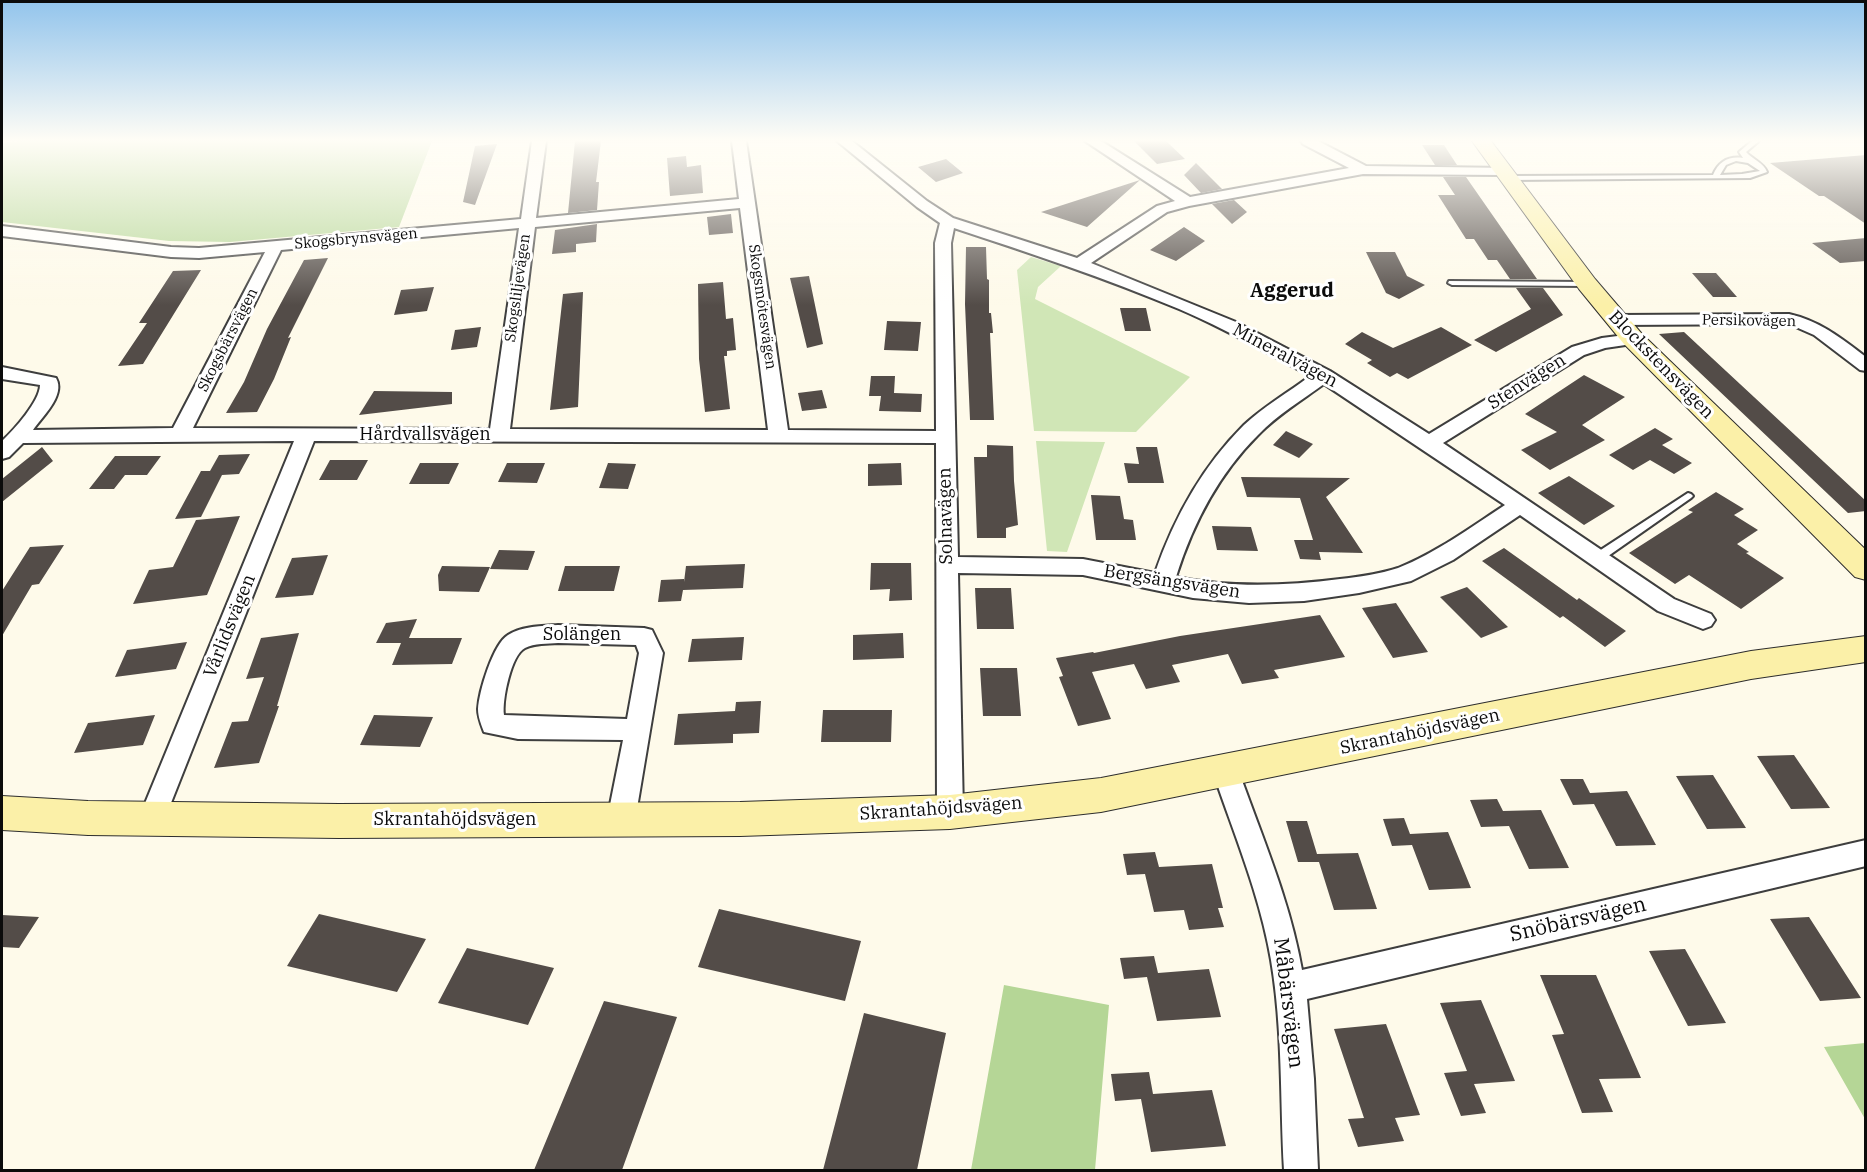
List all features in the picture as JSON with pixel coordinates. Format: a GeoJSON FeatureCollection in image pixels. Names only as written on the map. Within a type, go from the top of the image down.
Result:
{"type":"FeatureCollection","features":[{"type":"Feature","properties":{"kind":"street","name":"Skogsliljevägen"},"geometry":{"type":"LineString","coordinates":[[499,435],[531,196]]}},
{"type":"Feature","properties":{"kind":"street","name":"Skogsmötesvägen"},"geometry":{"type":"LineString","coordinates":[[746,196],[779,438]]}},
{"type":"Feature","properties":{"kind":"street","name":"Mineralvägen"},"geometry":{"type":"LineString","coordinates":[[912,196],[948,221],[1079,264],[1186,306],[1323,375],[1429,443],[1666,605],[1703,620]]}},
{"type":"Feature","properties":{"kind":"street"},"geometry":{"type":"LineString","coordinates":[[1177,196],[1187,202]]}},
{"type":"Feature","properties":{"kind":"street"},"geometry":{"type":"LineString","coordinates":[[1079,264],[1162,209],[1222,196]]}},
{"type":"Feature","properties":{"kind":"street","name":"Blockstensvägen"},"geometry":{"type":"LineString","coordinates":[[1522,196],[1587,284],[1625,330],[1866,569]]}},
{"type":"Feature","properties":{"kind":"street","name":"Skogsbrynsvägen"},"geometry":{"type":"LineString","coordinates":[[2,231],[171,252],[199,253],[747,203]]}},
{"type":"Feature","properties":{"kind":"street","name":"Solnavägen"},"geometry":{"type":"LineString","coordinates":[[948,221],[943,243],[950,812]]}},
{"type":"Feature","properties":{"kind":"street","name":"Skogsbärsvägen"},"geometry":{"type":"LineString","coordinates":[[180,434],[275,247]]}},
{"type":"Feature","properties":{"kind":"street","name":"Persikovägen"},"geometry":{"type":"LineString","coordinates":[[1625,330],[1789,319],[1802,321],[1825,334],[1866,366]]}},
{"type":"Feature","properties":{"kind":"street","name":"Stenvägen"},"geometry":{"type":"LineString","coordinates":[[1429,443],[1578,351],[1602,343],[1625,330]]}},
{"type":"Feature","properties":{"kind":"street"},"geometry":{"type":"LineString","coordinates":[[2,373],[30,376],[49,382],[49,394],[18,437],[2,452]]}},
{"type":"Feature","properties":{"kind":"street"},"geometry":{"type":"LineString","coordinates":[[1162,584],[1177,540],[1195,503],[1220,466],[1252,429],[1323,375]]}},
{"type":"Feature","properties":{"kind":"street","name":"Hårdvallsvägen"},"geometry":{"type":"LineString","coordinates":[[18,437],[307,434],[945,437]]}},
{"type":"Feature","properties":{"kind":"street","name":"Vårlidsvägen"},"geometry":{"type":"LineString","coordinates":[[152,818],[307,434]]}},
{"type":"Feature","properties":{"kind":"street","name":"Bergsängsvägen"},"geometry":{"type":"LineString","coordinates":[[947,565],[1083,567],[1162,584],[1249,594],[1304,592],[1359,585],[1403,575],[1445,554],[1520,505]]}},
{"type":"Feature","properties":{"kind":"street","name":"Solängen"},"geometry":{"type":"LineString","coordinates":[[621,820],[638,730],[651,653],[645,638],[625,634],[535,635],[515,642],[507,650],[491,705],[493,724],[518,728],[638,730]]}},
{"type":"Feature","properties":{"kind":"street","name":"Skrantahöjdsvägen"},"geometry":{"type":"LineString","coordinates":[[2,813],[88,819],[152,818],[211,821],[740,819],[950,812],[1101,795],[1226,772],[1751,665],[1866,649]]}},
{"type":"Feature","properties":{"kind":"street","name":"Måbärsvägen"},"geometry":{"type":"LineString","coordinates":[[1226,772],[1278,927],[1291,988],[1299,1094],[1301,1170]]}},
{"type":"Feature","properties":{"kind":"street","name":"Snöbärsvägen"},"geometry":{"type":"LineString","coordinates":[[1291,988],[1866,853]]}},
{"type":"Feature","properties":{"kind":"lane"},"geometry":{"type":"LineString","coordinates":[[1452,283],[1587,284]]}},
{"type":"Feature","properties":{"kind":"lane"},"geometry":{"type":"LineString","coordinates":[[1597,558],[1688,496]]}},
{"type":"Feature","properties":{"kind":"green space"},"geometry":{"type":"Polygon","coordinates":[[[2,196],[411,196],[399,227],[230,242],[169,241],[2,222],[2,196]]]}},
{"type":"Feature","properties":{"kind":"green space"},"geometry":{"type":"Polygon","coordinates":[[[1031,257],[1061,266],[1038,287],[1035,299],[1190,377],[1136,432],[1034,431],[1017,270],[1031,257]]]}},
{"type":"Feature","properties":{"kind":"green space"},"geometry":{"type":"Polygon","coordinates":[[[1036,441],[1105,442],[1067,552],[1047,551],[1036,441]]]}},
{"type":"Feature","properties":{"kind":"green space"},"geometry":{"type":"Polygon","coordinates":[[[1004,985],[1109,1005],[1095,1170],[971,1170],[1004,985]]]}},
{"type":"Feature","properties":{"kind":"green space"},"geometry":{"type":"Polygon","coordinates":[[[1866,1043],[1865,1119],[1824,1047],[1866,1043]]]}},
{"type":"Feature","properties":{"kind":"building"},"geometry":{"type":"Polygon","coordinates":[[[464,196],[478,196],[475,205],[463,202],[464,196]]]}},
{"type":"Feature","properties":{"kind":"building"},"geometry":{"type":"Polygon","coordinates":[[[570,196],[598,196],[597,210],[568,213],[570,196]]]}},
{"type":"Feature","properties":{"kind":"building"},"geometry":{"type":"Polygon","coordinates":[[[1091,196],[1122,196],[1087,227],[1041,212],[1091,196]]]}},
{"type":"Feature","properties":{"kind":"building"},"geometry":{"type":"Polygon","coordinates":[[[1438,196],[1479,196],[1537,279],[1510,279],[1497,260],[1488,260],[1474,239],[1466,239],[1438,196]]]}},
{"type":"Feature","properties":{"kind":"building"},"geometry":{"type":"Polygon","coordinates":[[[1819,196],[1866,196],[1866,224],[1824,196],[1819,196]]]}},
{"type":"Feature","properties":{"kind":"building"},"geometry":{"type":"Polygon","coordinates":[[[1234,200],[1247,212],[1232,224],[1212,204],[1234,200]]]}},
{"type":"Feature","properties":{"kind":"building"},"geometry":{"type":"Polygon","coordinates":[[[731,214],[733,233],[709,235],[707,217],[731,214]]]}},
{"type":"Feature","properties":{"kind":"building"},"geometry":{"type":"Polygon","coordinates":[[[597,224],[596,242],[576,244],[576,252],[552,254],[555,230],[597,224]]]}},
{"type":"Feature","properties":{"kind":"building"},"geometry":{"type":"Polygon","coordinates":[[[1184,227],[1205,241],[1176,261],[1150,250],[1184,227]]]}},
{"type":"Feature","properties":{"kind":"building"},"geometry":{"type":"Polygon","coordinates":[[[1866,238],[1866,261],[1840,263],[1812,243],[1866,238]]]}},
{"type":"Feature","properties":{"kind":"building"},"geometry":{"type":"Polygon","coordinates":[[[966,247],[986,247],[989,313],[991,313],[993,333],[990,333],[994,420],[970,420],[965,304],[966,247]]]}},
{"type":"Feature","properties":{"kind":"building"},"geometry":{"type":"Polygon","coordinates":[[[1366,252],[1395,252],[1407,276],[1425,285],[1399,299],[1386,293],[1366,252]]]}},
{"type":"Feature","properties":{"kind":"building"},"geometry":{"type":"Polygon","coordinates":[[[328,258],[288,338],[291,337],[274,379],[257,412],[226,413],[244,382],[267,329],[304,260],[328,258]]]}},
{"type":"Feature","properties":{"kind":"building"},"geometry":{"type":"Polygon","coordinates":[[[201,270],[143,364],[118,366],[147,323],[139,323],[173,271],[201,270]]]}},
{"type":"Feature","properties":{"kind":"building"},"geometry":{"type":"Polygon","coordinates":[[[1692,273],[1716,273],[1737,297],[1713,297],[1692,273]]]}},
{"type":"Feature","properties":{"kind":"building"},"geometry":{"type":"Polygon","coordinates":[[[809,276],[823,344],[807,348],[790,278],[809,276]]]}},
{"type":"Feature","properties":{"kind":"building"},"geometry":{"type":"Polygon","coordinates":[[[723,282],[726,319],[733,318],[736,350],[727,351],[727,356],[724,356],[730,409],[705,412],[699,359],[698,284],[723,282]]]}},
{"type":"Feature","properties":{"kind":"building"},"geometry":{"type":"Polygon","coordinates":[[[434,287],[427,311],[394,315],[401,290],[434,287]]]}},
{"type":"Feature","properties":{"kind":"building"},"geometry":{"type":"Polygon","coordinates":[[[1516,288],[1543,288],[1563,315],[1496,352],[1474,340],[1531,309],[1516,288]]]}},
{"type":"Feature","properties":{"kind":"building"},"geometry":{"type":"Polygon","coordinates":[[[583,292],[578,407],[550,410],[563,294],[583,292]]]}},
{"type":"Feature","properties":{"kind":"building"},"geometry":{"type":"Polygon","coordinates":[[[1120,308],[1146,308],[1151,331],[1125,331],[1120,308]]]}},
{"type":"Feature","properties":{"kind":"building"},"geometry":{"type":"Polygon","coordinates":[[[887,321],[921,322],[918,351],[884,350],[887,321]]]}},
{"type":"Feature","properties":{"kind":"building"},"geometry":{"type":"Polygon","coordinates":[[[481,327],[477,347],[451,350],[455,330],[481,327]]]}},
{"type":"Feature","properties":{"kind":"building"},"geometry":{"type":"Polygon","coordinates":[[[1441,327],[1472,345],[1408,379],[1397,373],[1390,377],[1367,363],[1372,360],[1345,344],[1362,332],[1393,348],[1441,327]]]}},
{"type":"Feature","properties":{"kind":"building"},"geometry":{"type":"Polygon","coordinates":[[[1684,332],[1866,501],[1866,511],[1848,513],[1659,334],[1684,332]]]}},
{"type":"Feature","properties":{"kind":"building"},"geometry":{"type":"Polygon","coordinates":[[[1584,375],[1625,397],[1582,425],[1605,440],[1550,470],[1521,450],[1557,432],[1525,414],[1584,375]]]}},
{"type":"Feature","properties":{"kind":"building"},"geometry":{"type":"Polygon","coordinates":[[[871,376],[895,376],[894,393],[922,394],[921,412],[879,411],[881,396],[869,396],[871,376]]]}},
{"type":"Feature","properties":{"kind":"building"},"geometry":{"type":"Polygon","coordinates":[[[822,390],[827,408],[802,411],[798,393],[822,390]]]}},
{"type":"Feature","properties":{"kind":"building"},"geometry":{"type":"Polygon","coordinates":[[[374,391],[452,392],[452,404],[359,415],[374,391]]]}},
{"type":"Feature","properties":{"kind":"building"},"geometry":{"type":"Polygon","coordinates":[[[1655,428],[1673,439],[1662,445],[1692,463],[1674,474],[1650,460],[1633,470],[1609,455],[1655,428]]]}},
{"type":"Feature","properties":{"kind":"building"},"geometry":{"type":"Polygon","coordinates":[[[1286,431],[1313,444],[1299,458],[1273,445],[1286,431]]]}},
{"type":"Feature","properties":{"kind":"building"},"geometry":{"type":"Polygon","coordinates":[[[987,445],[1013,446],[1018,525],[1006,528],[1006,538],[977,538],[974,457],[987,457],[987,445]]]}},
{"type":"Feature","properties":{"kind":"building"},"geometry":{"type":"Polygon","coordinates":[[[42,447],[53,461],[2,502],[2,479],[42,447]]]}},
{"type":"Feature","properties":{"kind":"building"},"geometry":{"type":"Polygon","coordinates":[[[1136,447],[1157,447],[1164,483],[1128,483],[1124,463],[1139,464],[1136,447]]]}},
{"type":"Feature","properties":{"kind":"building"},"geometry":{"type":"Polygon","coordinates":[[[250,454],[239,474],[222,475],[201,517],[175,519],[201,471],[210,471],[219,455],[250,454]]]}},
{"type":"Feature","properties":{"kind":"building"},"geometry":{"type":"Polygon","coordinates":[[[115,456],[161,456],[147,475],[125,475],[114,489],[89,489],[115,456]]]}},
{"type":"Feature","properties":{"kind":"building"},"geometry":{"type":"Polygon","coordinates":[[[330,460],[368,460],[357,480],[319,480],[330,460]]]}},
{"type":"Feature","properties":{"kind":"building"},"geometry":{"type":"Polygon","coordinates":[[[420,463],[459,463],[449,484],[409,484],[420,463]]]}},
{"type":"Feature","properties":{"kind":"building"},"geometry":{"type":"Polygon","coordinates":[[[507,463],[545,463],[537,483],[498,482],[507,463]]]}},
{"type":"Feature","properties":{"kind":"building"},"geometry":{"type":"Polygon","coordinates":[[[608,463],[636,464],[628,489],[599,488],[608,463]]]}},
{"type":"Feature","properties":{"kind":"building"},"geometry":{"type":"Polygon","coordinates":[[[901,463],[902,485],[868,486],[868,464],[901,463]]]}},
{"type":"Feature","properties":{"kind":"building"},"geometry":{"type":"Polygon","coordinates":[[[1569,476],[1615,506],[1584,525],[1538,493],[1569,476]]]}},
{"type":"Feature","properties":{"kind":"building"},"geometry":{"type":"Polygon","coordinates":[[[1241,477],[1350,478],[1326,497],[1363,553],[1319,552],[1321,560],[1300,559],[1294,540],[1313,540],[1300,498],[1247,497],[1241,477]]]}},
{"type":"Feature","properties":{"kind":"building"},"geometry":{"type":"Polygon","coordinates":[[[1716,492],[1744,509],[1734,515],[1758,530],[1737,544],[1749,552],[1746,553],[1784,578],[1741,609],[1689,575],[1675,584],[1629,553],[1693,512],[1688,510],[1716,492]]]}},
{"type":"Feature","properties":{"kind":"building"},"geometry":{"type":"Polygon","coordinates":[[[1091,495],[1120,496],[1124,519],[1133,520],[1136,540],[1096,540],[1091,495]]]}},
{"type":"Feature","properties":{"kind":"building"},"geometry":{"type":"Polygon","coordinates":[[[240,516],[207,595],[133,604],[149,570],[173,567],[196,520],[240,516]]]}},
{"type":"Feature","properties":{"kind":"building"},"geometry":{"type":"Polygon","coordinates":[[[1212,526],[1251,527],[1258,551],[1217,550],[1212,526]]]}},
{"type":"Feature","properties":{"kind":"building"},"geometry":{"type":"Polygon","coordinates":[[[64,545],[39,584],[32,585],[2,636],[2,591],[30,547],[64,545]]]}},
{"type":"Feature","properties":{"kind":"building"},"geometry":{"type":"Polygon","coordinates":[[[1504,548],[1577,600],[1579,598],[1626,631],[1605,647],[1563,616],[1560,618],[1482,561],[1504,548]]]}},
{"type":"Feature","properties":{"kind":"building"},"geometry":{"type":"Polygon","coordinates":[[[499,550],[535,551],[528,570],[490,569],[499,550]]]}},
{"type":"Feature","properties":{"kind":"building"},"geometry":{"type":"Polygon","coordinates":[[[328,555],[313,595],[275,598],[292,558],[328,555]]]}},
{"type":"Feature","properties":{"kind":"building"},"geometry":{"type":"Polygon","coordinates":[[[871,563],[911,563],[912,600],[889,601],[890,589],[870,590],[871,563]]]}},
{"type":"Feature","properties":{"kind":"building"},"geometry":{"type":"Polygon","coordinates":[[[745,564],[743,588],[683,590],[681,601],[658,602],[661,580],[684,579],[684,582],[686,566],[745,564]]]}},
{"type":"Feature","properties":{"kind":"building"},"geometry":{"type":"Polygon","coordinates":[[[442,566],[490,567],[479,592],[439,591],[438,575],[442,566]]]}},
{"type":"Feature","properties":{"kind":"building"},"geometry":{"type":"Polygon","coordinates":[[[565,566],[620,566],[614,591],[558,591],[565,566]]]}},
{"type":"Feature","properties":{"kind":"building"},"geometry":{"type":"Polygon","coordinates":[[[1467,587],[1508,627],[1481,638],[1440,597],[1467,587]]]}},
{"type":"Feature","properties":{"kind":"building"},"geometry":{"type":"Polygon","coordinates":[[[975,588],[1011,588],[1014,629],[977,629],[975,588]]]}},
{"type":"Feature","properties":{"kind":"building"},"geometry":{"type":"Polygon","coordinates":[[[1396,603],[1428,652],[1393,658],[1362,608],[1396,603]]]}},
{"type":"Feature","properties":{"kind":"building"},"geometry":{"type":"Polygon","coordinates":[[[1320,615],[1345,657],[1274,670],[1279,678],[1242,684],[1228,654],[1172,665],[1180,682],[1146,689],[1134,664],[1092,672],[1111,719],[1078,726],[1059,677],[1063,676],[1056,658],[1320,615]]]}},
{"type":"Feature","properties":{"kind":"building"},"geometry":{"type":"Polygon","coordinates":[[[417,619],[409,638],[462,638],[452,664],[392,665],[401,643],[376,643],[386,623],[417,619]]]}},
{"type":"Feature","properties":{"kind":"building"},"geometry":{"type":"Polygon","coordinates":[[[299,633],[277,706],[279,706],[259,763],[214,768],[232,722],[248,721],[264,677],[246,679],[261,638],[299,633]]]}},
{"type":"Feature","properties":{"kind":"building"},"geometry":{"type":"Polygon","coordinates":[[[903,633],[904,658],[853,660],[853,635],[903,633]]]}},
{"type":"Feature","properties":{"kind":"building"},"geometry":{"type":"Polygon","coordinates":[[[744,637],[742,660],[688,662],[692,639],[744,637]]]}},
{"type":"Feature","properties":{"kind":"building"},"geometry":{"type":"Polygon","coordinates":[[[187,642],[176,669],[115,677],[127,650],[187,642]]]}},
{"type":"Feature","properties":{"kind":"building"},"geometry":{"type":"Polygon","coordinates":[[[980,668],[1017,668],[1021,716],[983,716],[980,668]]]}},
{"type":"Feature","properties":{"kind":"building"},"geometry":{"type":"Polygon","coordinates":[[[761,701],[759,733],[733,734],[733,743],[674,745],[678,714],[735,711],[736,702],[761,701]]]}},
{"type":"Feature","properties":{"kind":"building"},"geometry":{"type":"Polygon","coordinates":[[[823,710],[892,710],[891,742],[821,742],[823,710]]]}},
{"type":"Feature","properties":{"kind":"building"},"geometry":{"type":"Polygon","coordinates":[[[155,715],[143,745],[74,753],[88,723],[155,715]]]}},
{"type":"Feature","properties":{"kind":"building"},"geometry":{"type":"Polygon","coordinates":[[[374,715],[433,717],[420,747],[360,745],[374,715]]]}},
{"type":"Feature","properties":{"kind":"building"},"geometry":{"type":"Polygon","coordinates":[[[1794,755],[1830,808],[1791,809],[1757,756],[1794,755]]]}},
{"type":"Feature","properties":{"kind":"building"},"geometry":{"type":"Polygon","coordinates":[[[1713,775],[1746,828],[1707,829],[1676,776],[1713,775]]]}},
{"type":"Feature","properties":{"kind":"building"},"geometry":{"type":"Polygon","coordinates":[[[1560,779],[1583,779],[1590,793],[1627,791],[1656,845],[1616,846],[1594,804],[1573,805],[1560,779]]]}},
{"type":"Feature","properties":{"kind":"building"},"geometry":{"type":"Polygon","coordinates":[[[1497,799],[1503,811],[1541,810],[1569,868],[1529,869],[1509,826],[1481,827],[1470,800],[1497,799]]]}},
{"type":"Feature","properties":{"kind":"building"},"geometry":{"type":"Polygon","coordinates":[[[1404,818],[1410,834],[1448,832],[1471,888],[1429,890],[1412,845],[1392,846],[1383,819],[1404,818]]]}},
{"type":"Feature","properties":{"kind":"building"},"geometry":{"type":"Polygon","coordinates":[[[1286,821],[1307,821],[1317,854],[1358,853],[1377,909],[1334,910],[1319,862],[1298,862],[1286,821]]]}},
{"type":"Feature","properties":{"kind":"building"},"geometry":{"type":"Polygon","coordinates":[[[1155,852],[1159,867],[1212,864],[1223,908],[1218,908],[1224,927],[1189,930],[1184,910],[1154,912],[1145,874],[1127,875],[1123,854],[1155,852]]]}},
{"type":"Feature","properties":{"kind":"building"},"geometry":{"type":"Polygon","coordinates":[[[719,909],[861,941],[845,1001],[698,967],[719,909]]]}},
{"type":"Feature","properties":{"kind":"building"},"geometry":{"type":"Polygon","coordinates":[[[319,914],[426,939],[397,992],[287,966],[319,914]]]}},
{"type":"Feature","properties":{"kind":"building"},"geometry":{"type":"Polygon","coordinates":[[[2,915],[39,917],[19,948],[2,947],[2,915]]]}},
{"type":"Feature","properties":{"kind":"building"},"geometry":{"type":"Polygon","coordinates":[[[1809,917],[1861,998],[1820,1001],[1770,919],[1809,917]]]}},
{"type":"Feature","properties":{"kind":"building"},"geometry":{"type":"Polygon","coordinates":[[[467,948],[554,968],[528,1025],[438,1003],[467,948]]]}},
{"type":"Feature","properties":{"kind":"building"},"geometry":{"type":"Polygon","coordinates":[[[1685,949],[1726,1023],[1688,1026],[1649,951],[1685,949]]]}},
{"type":"Feature","properties":{"kind":"building"},"geometry":{"type":"Polygon","coordinates":[[[1154,956],[1158,973],[1209,969],[1221,1017],[1157,1021],[1147,977],[1124,979],[1120,958],[1154,956]]]}},
{"type":"Feature","properties":{"kind":"building"},"geometry":{"type":"Polygon","coordinates":[[[1540,975],[1596,975],[1641,1078],[1599,1079],[1613,1112],[1582,1113],[1552,1035],[1564,1034],[1540,975]]]}},
{"type":"Feature","properties":{"kind":"building"},"geometry":{"type":"Polygon","coordinates":[[[1481,1000],[1515,1081],[1474,1084],[1486,1113],[1461,1116],[1444,1073],[1467,1071],[1440,1003],[1481,1000]]]}},
{"type":"Feature","properties":{"kind":"building"},"geometry":{"type":"Polygon","coordinates":[[[604,1001],[677,1017],[622,1170],[534,1170],[604,1001]]]}},
{"type":"Feature","properties":{"kind":"building"},"geometry":{"type":"Polygon","coordinates":[[[864,1013],[946,1033],[917,1170],[823,1170],[864,1013]]]}},
{"type":"Feature","properties":{"kind":"building"},"geometry":{"type":"Polygon","coordinates":[[[1386,1024],[1420,1115],[1395,1118],[1404,1141],[1358,1147],[1348,1119],[1364,1118],[1334,1029],[1386,1024]]]}},
{"type":"Feature","properties":{"kind":"building"},"geometry":{"type":"Polygon","coordinates":[[[1149,1072],[1153,1094],[1212,1090],[1226,1146],[1151,1152],[1141,1099],[1115,1101],[1111,1074],[1149,1072]]]}},
{"type":"Feature","properties":{"kind":"district","name":"Aggerud"},"geometry":{"type":"Point","coordinates":[1292,291]}}]}
